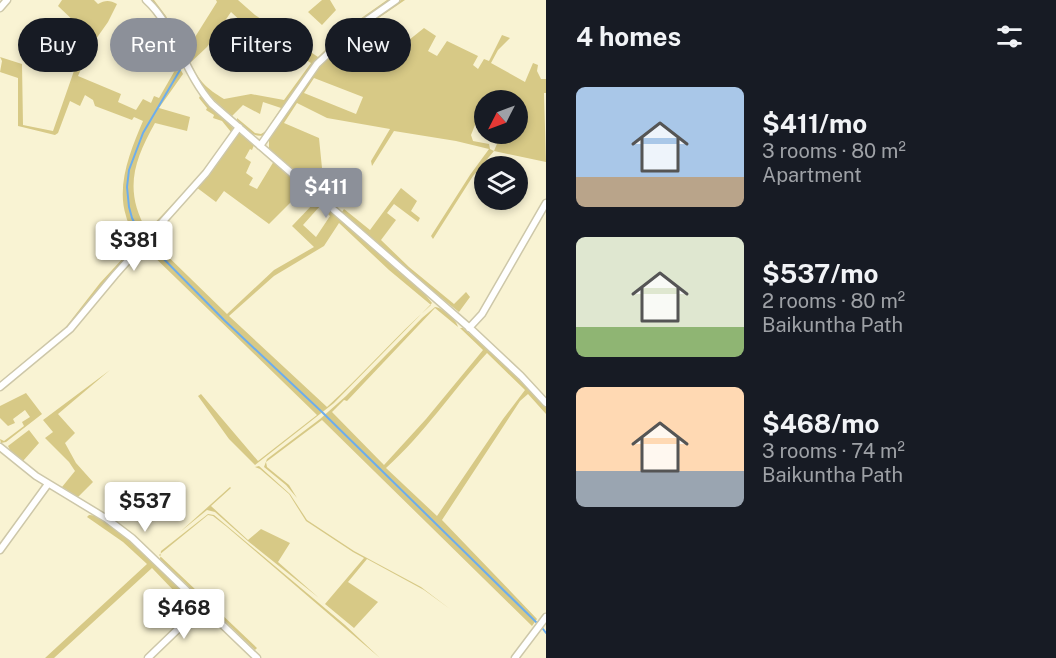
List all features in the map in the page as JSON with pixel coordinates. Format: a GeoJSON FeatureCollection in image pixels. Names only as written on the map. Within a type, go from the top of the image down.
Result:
{"type":"FeatureCollection","features":[{"type":"Feature","properties":{"kind":"street"},"geometry":{"type":"LineString","coordinates":[[0,8],[7,0]]}},
{"type":"Feature","properties":{"kind":"street"},"geometry":{"type":"LineString","coordinates":[[146,0],[162,20],[202,93],[469,328],[521,376],[546,403]]}},
{"type":"Feature","properties":{"kind":"street"},"geometry":{"type":"LineString","coordinates":[[260,146],[317,64],[357,28],[396,0]]}},
{"type":"Feature","properties":{"kind":"street"},"geometry":{"type":"LineString","coordinates":[[0,387],[70,329],[206,173],[238,127]]}},
{"type":"Feature","properties":{"kind":"street"},"geometry":{"type":"LineString","coordinates":[[469,328],[482,314],[546,203]]}},
{"type":"Feature","properties":{"kind":"street"},"geometry":{"type":"LineString","coordinates":[[0,447],[48,484],[107,519],[132,538],[257,658]]}},
{"type":"Feature","properties":{"kind":"street"},"geometry":{"type":"LineString","coordinates":[[0,550],[48,484]]}},
{"type":"Feature","properties":{"kind":"street"},"geometry":{"type":"LineString","coordinates":[[148,658],[203,605]]}},
{"type":"Feature","properties":{"kind":"street"},"geometry":{"type":"LineString","coordinates":[[515,658],[546,617]]}},
{"type":"Feature","properties":{"kind":"shaded area"},"geometry":{"type":"Polygon","coordinates":[[[62,0],[94,0],[98,4],[107,1],[117,4],[98,36],[98,18],[71,18],[58,6],[62,0]]]}},
{"type":"Feature","properties":{"kind":"shaded area"},"geometry":{"type":"Polygon","coordinates":[[[151,0],[154,0],[167,18],[164,18],[151,0]]]}},
{"type":"Feature","properties":{"kind":"shaded area"},"geometry":{"type":"Polygon","coordinates":[[[216,0],[238,0],[260,18],[238,18],[231,12],[227,18],[209,18],[209,44],[197,56],[197,34],[217,2],[216,0]]]}},
{"type":"Feature","properties":{"kind":"shaded area"},"geometry":{"type":"Polygon","coordinates":[[[322,0],[330,0],[336,10],[329,18],[325,18],[322,25],[308,12],[322,0]]]}},
{"type":"Feature","properties":{"kind":"shaded area"},"geometry":{"type":"Polygon","coordinates":[[[387,0],[392,0],[369,18],[361,18],[387,0]]]}},
{"type":"Feature","properties":{"kind":"shaded area"},"geometry":{"type":"Polygon","coordinates":[[[401,0],[405,0],[379,18],[377,18],[401,0]]]}},
{"type":"Feature","properties":{"kind":"shaded area"},"geometry":{"type":"Polygon","coordinates":[[[424,28],[436,36],[428,51],[437,56],[447,41],[478,56],[473,65],[478,69],[484,59],[489,61],[502,35],[510,38],[498,50],[491,63],[525,82],[533,63],[538,65],[537,71],[541,79],[546,79],[546,93],[544,93],[546,162],[528,158],[528,156],[494,151],[490,156],[484,156],[489,149],[394,131],[372,166],[371,161],[390,129],[327,118],[297,103],[284,123],[319,138],[322,168],[311,185],[272,153],[269,148],[269,138],[325,61],[325,72],[411,72],[411,38],[424,28]],[[314,78],[304,93],[356,114],[363,97],[314,78]]]}},
{"type":"Feature","properties":{"kind":"shaded area"},"geometry":{"type":"Polygon","coordinates":[[[325,50],[325,57],[265,135],[249,132],[237,118],[255,133],[261,134],[266,131],[281,108],[263,102],[260,114],[243,105],[232,116],[199,82],[193,72],[212,91],[224,99],[251,94],[284,100],[304,72],[313,72],[313,54],[318,57],[325,50]]]}},
{"type":"Feature","properties":{"kind":"shaded area"},"geometry":{"type":"Polygon","coordinates":[[[0,57],[18,63],[18,72],[22,72],[23,125],[53,131],[74,72],[80,72],[78,76],[121,94],[118,102],[136,110],[143,99],[151,103],[154,96],[159,98],[174,72],[182,72],[183,74],[159,108],[190,117],[187,131],[155,123],[141,151],[134,177],[135,203],[147,231],[202,173],[231,132],[222,121],[213,118],[214,115],[206,110],[200,96],[234,129],[203,174],[148,234],[74,322],[0,384],[65,328],[100,283],[138,242],[127,219],[123,192],[126,167],[143,121],[134,117],[132,120],[95,106],[93,100],[85,95],[80,106],[70,101],[58,133],[55,135],[18,126],[18,78],[0,72],[2,61],[0,57]]]}},
{"type":"Feature","properties":{"kind":"shaded area"},"geometry":{"type":"Polygon","coordinates":[[[239,133],[254,145],[245,158],[251,162],[246,173],[253,178],[249,185],[257,189],[274,161],[424,293],[432,303],[430,305],[389,270],[339,223],[324,246],[274,276],[229,316],[327,407],[422,314],[334,403],[255,465],[229,439],[198,396],[201,394],[258,461],[317,415],[143,246],[150,239],[227,314],[274,270],[314,247],[292,226],[315,202],[302,191],[269,224],[224,191],[216,202],[196,187],[239,133]],[[320,206],[303,225],[316,237],[330,216],[320,206]]]}},
{"type":"Feature","properties":{"kind":"shaded area"},"geometry":{"type":"Polygon","coordinates":[[[474,170],[474,175],[433,239],[431,236],[474,170]]]}},
{"type":"Feature","properties":{"kind":"shaded area"},"geometry":{"type":"Polygon","coordinates":[[[401,188],[417,201],[411,211],[420,218],[418,222],[394,204],[387,213],[396,220],[381,240],[409,267],[454,304],[466,292],[470,297],[459,312],[401,266],[342,212],[344,209],[370,230],[401,188]]]}},
{"type":"Feature","properties":{"kind":"shaded area"},"geometry":{"type":"Polygon","coordinates":[[[435,307],[449,315],[458,327],[435,308],[347,401],[344,400],[332,412],[384,465],[426,419],[483,350],[460,328],[463,328],[498,358],[546,407],[546,414],[528,394],[520,401],[442,520],[537,619],[532,626],[322,420],[266,462],[267,467],[289,485],[297,498],[286,485],[264,467],[267,459],[346,396],[435,307]],[[487,353],[413,441],[386,468],[437,516],[525,390],[487,353]]]}},
{"type":"Feature","properties":{"kind":"shaded area"},"geometry":{"type":"Polygon","coordinates":[[[110,370],[58,414],[75,433],[65,443],[76,463],[93,482],[78,497],[62,487],[75,471],[45,438],[53,432],[43,420],[110,370]]]}},
{"type":"Feature","properties":{"kind":"shaded area"},"geometry":{"type":"Polygon","coordinates":[[[26,393],[42,414],[6,442],[1,443],[0,439],[4,441],[24,426],[22,422],[30,417],[25,410],[13,419],[15,423],[8,426],[0,418],[0,406],[26,393]]]}},
{"type":"Feature","properties":{"kind":"shaded area"},"geometry":{"type":"Polygon","coordinates":[[[29,430],[39,443],[23,461],[11,452],[8,446],[29,430]]]}},
{"type":"Feature","properties":{"kind":"shaded area"},"geometry":{"type":"Polygon","coordinates":[[[259,466],[290,494],[307,520],[354,551],[421,587],[450,609],[424,590],[367,559],[348,582],[378,602],[354,628],[325,604],[364,558],[306,521],[289,494],[255,467],[259,466]]]}},
{"type":"Feature","properties":{"kind":"shaded area"},"geometry":{"type":"Polygon","coordinates":[[[230,487],[211,506],[248,540],[261,529],[290,543],[278,562],[319,598],[249,542],[215,512],[207,510],[180,532],[230,487]]]}},
{"type":"Feature","properties":{"kind":"shaded area"},"geometry":{"type":"Polygon","coordinates":[[[208,514],[214,515],[345,625],[380,658],[213,516],[208,515],[161,554],[161,551],[208,514]]]}},
{"type":"Feature","properties":{"kind":"shaded area"},"geometry":{"type":"Polygon","coordinates":[[[89,515],[99,518],[127,538],[197,604],[197,608],[187,619],[194,605],[178,590],[175,592],[152,568],[54,658],[45,658],[147,564],[123,542],[87,517],[89,515]]]}},
{"type":"Feature","properties":{"kind":"shaded area"},"geometry":{"type":"Polygon","coordinates":[[[160,556],[257,648],[255,650],[160,559],[160,556]]]}},
{"type":"Feature","properties":{"kind":"waterway"},"geometry":{"type":"LineString","coordinates":[[179,72],[143,133],[129,170],[127,187],[129,207],[141,236],[224,320],[322,412],[536,622]]}},
{"type":"Feature","properties":{"kind":"waterway"},"geometry":{"type":"LineString","coordinates":[[543,629],[546,633]]}}]}
